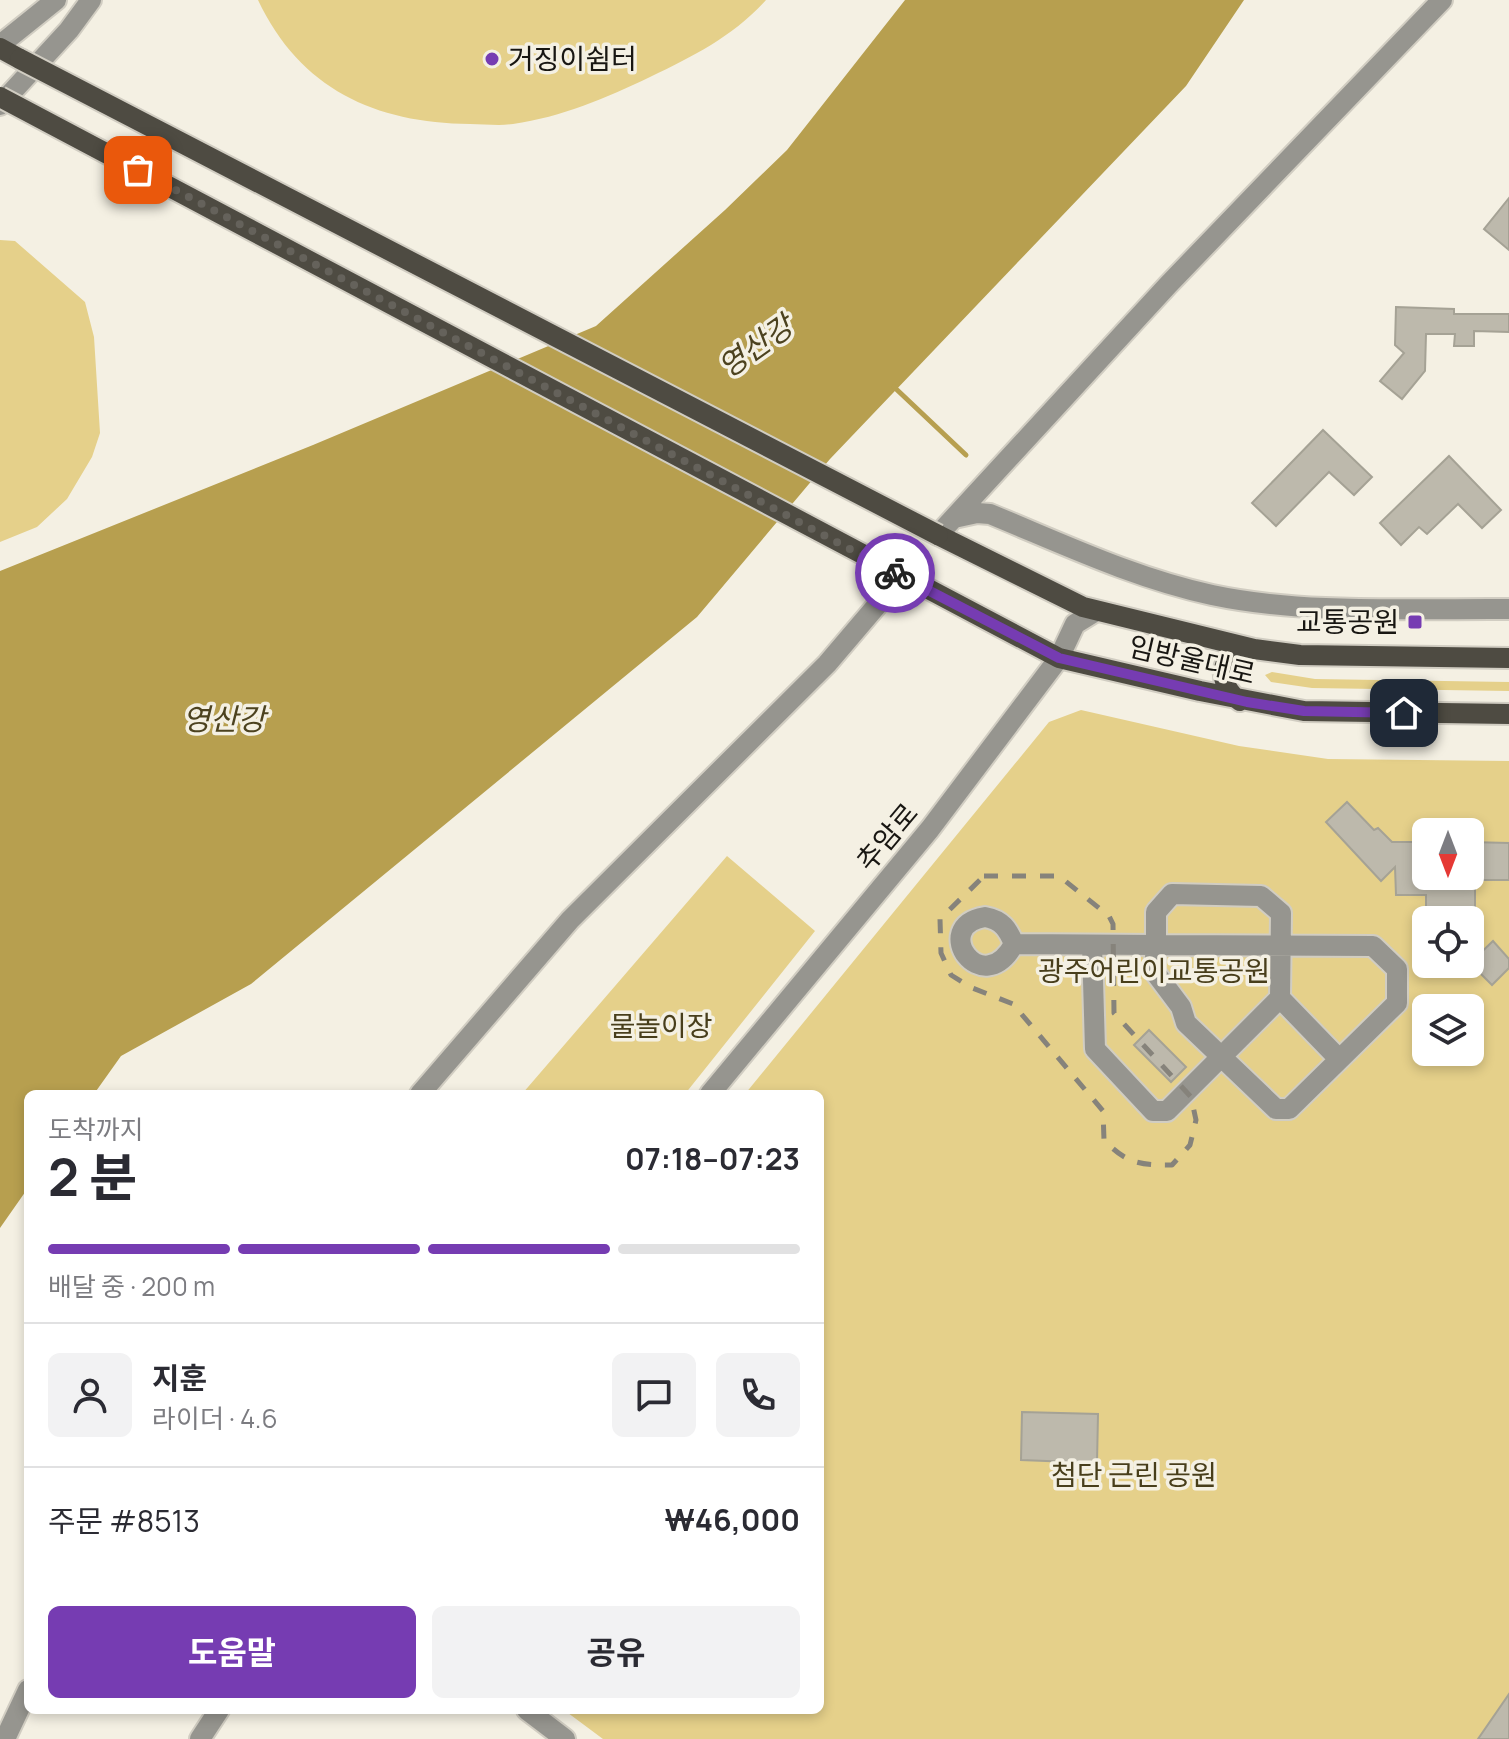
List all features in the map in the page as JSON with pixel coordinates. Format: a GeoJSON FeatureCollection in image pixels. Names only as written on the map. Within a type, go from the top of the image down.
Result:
{"type":"FeatureCollection","features":[{"type":"Feature","properties":{"kind":"main road","name":"임방울대로"},"geometry":{"type":"LineString","coordinates":[[0,46],[938,535],[1083,607],[1254,649],[1300,655],[1509,658]]}},
{"type":"Feature","properties":{"kind":"main road","name":"임방울대로"},"geometry":{"type":"LineString","coordinates":[[0,97],[1059,658],[1247,702],[1304,711],[1509,714]]}},
{"type":"Feature","properties":{"kind":"main road"},"geometry":{"type":"LineString","coordinates":[[1247,702],[1232,695],[1223,680],[1223,671],[1238,650],[1254,649]]}},
{"type":"Feature","properties":{"kind":"street"},"geometry":{"type":"LineString","coordinates":[[0,46],[56,0]]}},
{"type":"Feature","properties":{"kind":"street"},"geometry":{"type":"LineString","coordinates":[[0,105],[69,30],[91,0]]}},
{"type":"Feature","properties":{"kind":"street"},"geometry":{"type":"LineString","coordinates":[[938,535],[1168,285],[1442,0]]}},
{"type":"Feature","properties":{"kind":"street"},"geometry":{"type":"LineString","coordinates":[[954,518],[977,513],[990,514],[1125,571],[1214,596],[1325,607],[1509,609]]}},
{"type":"Feature","properties":{"kind":"street"},"geometry":{"type":"LineString","coordinates":[[423,1090],[570,920],[827,664],[893,572]]}},
{"type":"Feature","properties":{"kind":"street","name":"추암로"},"geometry":{"type":"LineString","coordinates":[[713,1090],[919,843],[1059,658],[1075,624],[1096,611]]}},
{"type":"Feature","properties":{"kind":"street"},"geometry":{"type":"LineString","coordinates":[[1014,944],[1092,945],[1156,945],[1280,945],[1373,946],[1397,969],[1397,1003],[1289,1109],[1276,1109],[1223,1057],[1186,1023],[1181,1007],[1154,971],[1156,945],[1156,912],[1172,894],[1261,896],[1281,913],[1280,945],[1280,998],[1223,1057],[1167,1111],[1153,1111],[1095,1049],[1092,945]]}},
{"type":"Feature","properties":{"kind":"street"},"geometry":{"type":"LineString","coordinates":[[1280,998],[1339,1059]]}},
{"type":"Feature","properties":{"kind":"street"},"geometry":{"type":"LineString","coordinates":[[5,1739],[24,1699]]}},
{"type":"Feature","properties":{"kind":"street"},"geometry":{"type":"LineString","coordinates":[[200,1739],[216,1714]]}},
{"type":"Feature","properties":{"kind":"street"},"geometry":{"type":"LineString","coordinates":[[532,1714],[565,1739]]}},
{"type":"Feature","properties":{"kind":"green space","name":"거징이쉼터"},"geometry":{"type":"Polygon","coordinates":[[[258,0],[766,0],[740,25],[712,44],[633,85],[566,112],[497,125],[403,117],[344,95],[318,78],[295,57],[275,31],[258,0]]]}},
{"type":"Feature","properties":{"kind":"green space"},"geometry":{"type":"Polygon","coordinates":[[[0,240],[15,241],[85,302],[94,337],[100,433],[92,457],[67,499],[37,527],[0,542],[0,240]]]}},
{"type":"Feature","properties":{"kind":"green space"},"geometry":{"type":"Polygon","coordinates":[[[1272,672],[1315,679],[1509,682],[1509,691],[1312,688],[1271,682],[1265,675],[1272,672]]]}},
{"type":"Feature","properties":{"kind":"green space"},"geometry":{"type":"Polygon","coordinates":[[[1081,710],[1239,746],[1328,759],[1509,761],[1509,1739],[603,1739],[569,1714],[824,1714],[824,1090],[748,1090],[1049,722],[1081,710]]]}},
{"type":"Feature","properties":{"kind":"green space","name":"물놀이장"},"geometry":{"type":"Polygon","coordinates":[[[727,856],[815,931],[688,1090],[525,1090],[727,856]]]}},
{"type":"Feature","properties":{"kind":"water","name":"영산강"},"geometry":{"type":"Polygon","coordinates":[[[905,0],[1244,0],[1186,86],[830,459],[697,617],[251,984],[121,1056],[97,1090],[24,1090],[24,1194],[0,1228],[0,571],[313,445],[596,326],[787,150],[905,0]]]}},
{"type":"Feature","properties":{"kind":"building"},"geometry":{"type":"Polygon","coordinates":[[[1509,198],[1509,250],[1484,229],[1509,198]]]}},
{"type":"Feature","properties":{"kind":"building"},"geometry":{"type":"Polygon","coordinates":[[[1396,307],[1454,309],[1454,314],[1509,314],[1509,332],[1474,331],[1474,346],[1454,346],[1455,334],[1426,334],[1425,371],[1402,399],[1380,381],[1404,353],[1395,345],[1396,307]]]}},
{"type":"Feature","properties":{"kind":"building"},"geometry":{"type":"Polygon","coordinates":[[[1323,430],[1372,477],[1354,495],[1329,472],[1276,526],[1252,503],[1323,430]]]}},
{"type":"Feature","properties":{"kind":"building"},"geometry":{"type":"Polygon","coordinates":[[[1449,456],[1501,510],[1482,528],[1458,504],[1427,534],[1419,527],[1401,545],[1380,523],[1449,456]]]}},
{"type":"Feature","properties":{"kind":"building"},"geometry":{"type":"Polygon","coordinates":[[[1347,802],[1374,830],[1378,828],[1392,842],[1412,842],[1412,890],[1475,890],[1475,906],[1426,906],[1426,895],[1396,895],[1395,867],[1381,881],[1326,822],[1347,802]]]}},
{"type":"Feature","properties":{"kind":"building"},"geometry":{"type":"Polygon","coordinates":[[[1484,842],[1509,843],[1509,880],[1484,880],[1484,842]]]}},
{"type":"Feature","properties":{"kind":"building"},"geometry":{"type":"Polygon","coordinates":[[[1493,941],[1509,959],[1509,968],[1492,985],[1484,977],[1484,950],[1493,941]]]}},
{"type":"Feature","properties":{"kind":"building"},"geometry":{"type":"Polygon","coordinates":[[[1149,1030],[1186,1067],[1171,1082],[1134,1045],[1149,1030]]]}},
{"type":"Feature","properties":{"kind":"building"},"geometry":{"type":"Polygon","coordinates":[[[1022,1412],[1098,1414],[1097,1463],[1021,1460],[1022,1412]]]}},
{"type":"Feature","properties":{"kind":"building"},"geometry":{"type":"Polygon","coordinates":[[[1509,1694],[1509,1739],[1478,1739],[1509,1694]]]}},
{"type":"Feature","properties":{"kind":"waterway"},"geometry":{"type":"LineString","coordinates":[[894,387],[966,455]]}},
{"type":"Feature","properties":{"kind":"railway"},"geometry":{"type":"LineString","coordinates":[[984,876],[1059,876],[1109,916],[1113,924],[1114,1013],[1191,1097],[1196,1120],[1190,1145],[1172,1165],[1135,1162],[1112,1148],[1104,1140],[1103,1111],[1013,1004],[970,987],[951,975],[941,953],[940,919],[984,876]]}},
{"type":"Feature","properties":{"kind":"way so far"},"geometry":{"type":"LineString","coordinates":[[138,170],[895,573]]}},
{"type":"Feature","properties":{"kind":"place","name":"거징이쉼터"},"geometry":{"type":"Point","coordinates":[492,59]}},
{"type":"Feature","properties":{"kind":"place","name":"교통공원"},"geometry":{"type":"Point","coordinates":[1415,622]}},
{"type":"Feature","properties":{"kind":"route"},"geometry":{"type":"LineString","coordinates":[[895,573],[1059,658],[1247,702],[1304,711],[1404,713]]}},
{"type":"Feature","properties":{"kind":"park label","name":"광주어린이교통공원"},"geometry":{"type":"Point","coordinates":[1154,971]}},
{"type":"Feature","properties":{"kind":"park label","name":"첨단 근린 공원"},"geometry":{"type":"Point","coordinates":[1134,1475]}}]}
